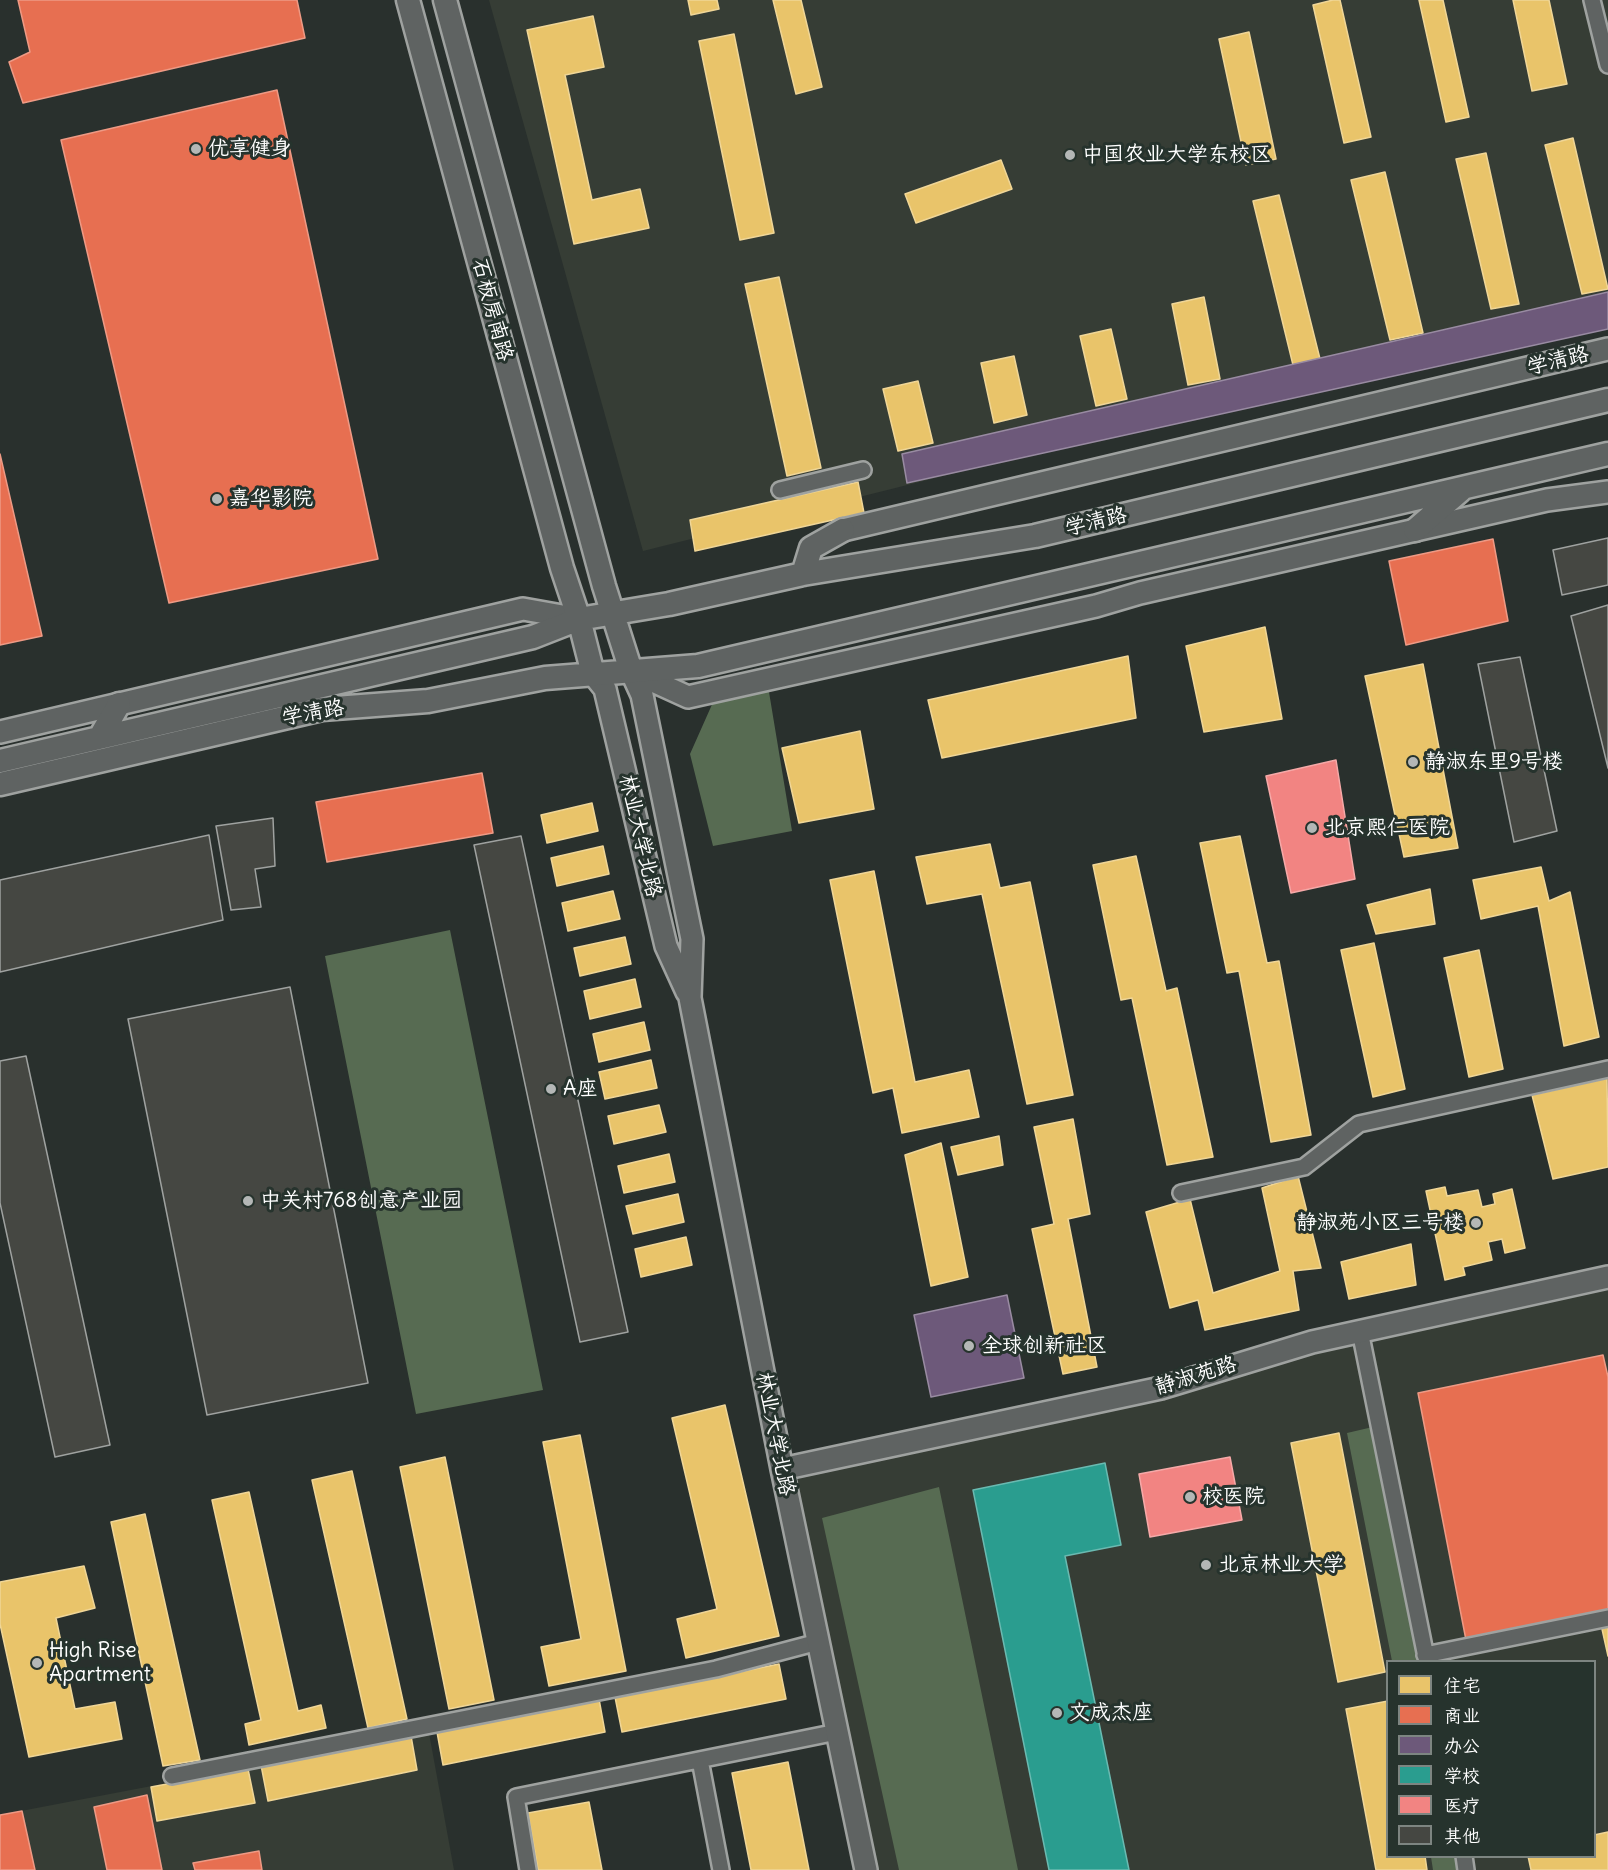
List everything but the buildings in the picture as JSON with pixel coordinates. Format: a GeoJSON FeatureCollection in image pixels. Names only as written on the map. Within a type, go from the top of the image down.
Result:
{"type":"FeatureCollection","features":[{"type":"Feature","properties":{"kind":"main road","name":"石板房南路"},"geometry":{"type":"LineString","coordinates":[[408,0],[562,568],[579,619],[593,674]]}},
{"type":"Feature","properties":{"kind":"main road","name":"石板房南路"},"geometry":{"type":"LineString","coordinates":[[446,0],[602,578],[631,671]]}},
{"type":"Feature","properties":{"kind":"main road","name":"学清路"},"geometry":{"type":"LineString","coordinates":[[0,760],[533,637],[579,619],[614,614],[803,574],[1035,537],[1608,400]]}},
{"type":"Feature","properties":{"kind":"main road","name":"学清路"},"geometry":{"type":"LineString","coordinates":[[0,784],[322,709],[428,701],[545,678],[698,666],[1608,454]]}},
{"type":"Feature","properties":{"kind":"main road"},"geometry":{"type":"LineString","coordinates":[[1415,530],[1464,488]]}},
{"type":"Feature","properties":{"kind":"main road"},"geometry":{"type":"LineString","coordinates":[[803,574],[811,548],[843,530]]}},
{"type":"Feature","properties":{"kind":"main road"},"geometry":{"type":"LineString","coordinates":[[100,737],[119,704]]}},
{"type":"Feature","properties":{"kind":"street"},"geometry":{"type":"LineString","coordinates":[[1592,0],[1608,64]]}},
{"type":"Feature","properties":{"kind":"street","name":"学清路"},"geometry":{"type":"LineString","coordinates":[[843,530],[1608,349]]}},
{"type":"Feature","properties":{"kind":"street"},"geometry":{"type":"LineString","coordinates":[[780,490],[863,470]]}},
{"type":"Feature","properties":{"kind":"street","name":"学清路"},"geometry":{"type":"LineString","coordinates":[[631,671],[688,697],[1096,606],[1140,593],[1547,500],[1608,492]]}},
{"type":"Feature","properties":{"kind":"street","name":"学清路"},"geometry":{"type":"LineString","coordinates":[[0,732],[523,609],[579,619]]}},
{"type":"Feature","properties":{"kind":"street","name":"林业大学北路"},"geometry":{"type":"LineString","coordinates":[[631,671],[642,695],[692,939],[690,998],[782,1469],[866,1870]]}},
{"type":"Feature","properties":{"kind":"street","name":"林业大学北路"},"geometry":{"type":"LineString","coordinates":[[593,674],[604,689],[666,945],[690,998]]}},
{"type":"Feature","properties":{"kind":"street"},"geometry":{"type":"LineString","coordinates":[[1181,1193],[1304,1167],[1359,1124],[1608,1069]]}},
{"type":"Feature","properties":{"kind":"street","name":"静淑苑路"},"geometry":{"type":"LineString","coordinates":[[782,1469],[1161,1388],[1312,1342],[1608,1277]]}},
{"type":"Feature","properties":{"kind":"street"},"geometry":{"type":"LineString","coordinates":[[1360,1331],[1426,1658],[1608,1618]]}},
{"type":"Feature","properties":{"kind":"street"},"geometry":{"type":"LineString","coordinates":[[172,1776],[716,1669],[818,1642]]}},
{"type":"Feature","properties":{"kind":"street"},"geometry":{"type":"LineString","coordinates":[[528,1870],[516,1797],[837,1732]]}},
{"type":"Feature","properties":{"kind":"street"},"geometry":{"type":"LineString","coordinates":[[700,1760],[721,1870]]}},
{"type":"Feature","properties":{"kind":"shaded area","name":"中国农业大学东校区"},"geometry":{"type":"Polygon","coordinates":[[[489,0],[1608,0],[1608,310],[643,551],[489,0]]]}},
{"type":"Feature","properties":{"kind":"shaded area","name":"北京林业大学"},"geometry":{"type":"Polygon","coordinates":[[[1608,1286],[1608,1870],[877,1870],[782,1469],[1608,1286]]]}},
{"type":"Feature","properties":{"kind":"shaded area"},"geometry":{"type":"Polygon","coordinates":[[[429,1733],[454,1870],[0,1870],[0,1815],[429,1733]]]}},
{"type":"Feature","properties":{"kind":"green space"},"geometry":{"type":"Polygon","coordinates":[[[768,686],[792,831],[713,846],[690,754],[714,700],[768,686]]]}},
{"type":"Feature","properties":{"kind":"green space"},"geometry":{"type":"Polygon","coordinates":[[[450,930],[543,1390],[416,1414],[325,956],[450,930]]]}},
{"type":"Feature","properties":{"kind":"green space"},"geometry":{"type":"Polygon","coordinates":[[[1377,1426],[1422,1660],[1392,1660],[1347,1433],[1377,1426]]]}},
{"type":"Feature","properties":{"kind":"green space"},"geometry":{"type":"Polygon","coordinates":[[[939,1487],[1018,1870],[899,1870],[822,1518],[939,1487]]]}},
{"type":"Feature","properties":{"kind":"green space"},"geometry":{"type":"Polygon","coordinates":[[[1431,1858],[1458,1858],[1461,1870],[1433,1870],[1431,1858]]]}},
{"type":"Feature","properties":{"kind":"place","name":"优享健身"},"geometry":{"type":"Point","coordinates":[196,149]}},
{"type":"Feature","properties":{"kind":"place","name":"中国农业大学东校区"},"geometry":{"type":"Point","coordinates":[1070,155]}},
{"type":"Feature","properties":{"kind":"place","name":"嘉华影院"},"geometry":{"type":"Point","coordinates":[217,499]}},
{"type":"Feature","properties":{"kind":"place","name":"静淑东里9号楼"},"geometry":{"type":"Point","coordinates":[1413,762]}},
{"type":"Feature","properties":{"kind":"place","name":"北京熙仁医院"},"geometry":{"type":"Point","coordinates":[1312,828]}},
{"type":"Feature","properties":{"kind":"place","name":"A座"},"geometry":{"type":"Point","coordinates":[551,1089]}},
{"type":"Feature","properties":{"kind":"place","name":"中关村768创意产业园"},"geometry":{"type":"Point","coordinates":[248,1201]}},
{"type":"Feature","properties":{"kind":"place","name":"静淑苑小区三号楼"},"geometry":{"type":"Point","coordinates":[1476,1223]}},
{"type":"Feature","properties":{"kind":"place","name":"全球创新社区"},"geometry":{"type":"Point","coordinates":[969,1346]}},
{"type":"Feature","properties":{"kind":"place","name":"校医院"},"geometry":{"type":"Point","coordinates":[1190,1497]}},
{"type":"Feature","properties":{"kind":"place","name":"北京林业大学"},"geometry":{"type":"Point","coordinates":[1206,1565]}},
{"type":"Feature","properties":{"kind":"place","name":"High Rise Apartment"},"geometry":{"type":"Point","coordinates":[37,1663]}},
{"type":"Feature","properties":{"kind":"place","name":"文成杰座"},"geometry":{"type":"Point","coordinates":[1057,1713]}}]}
